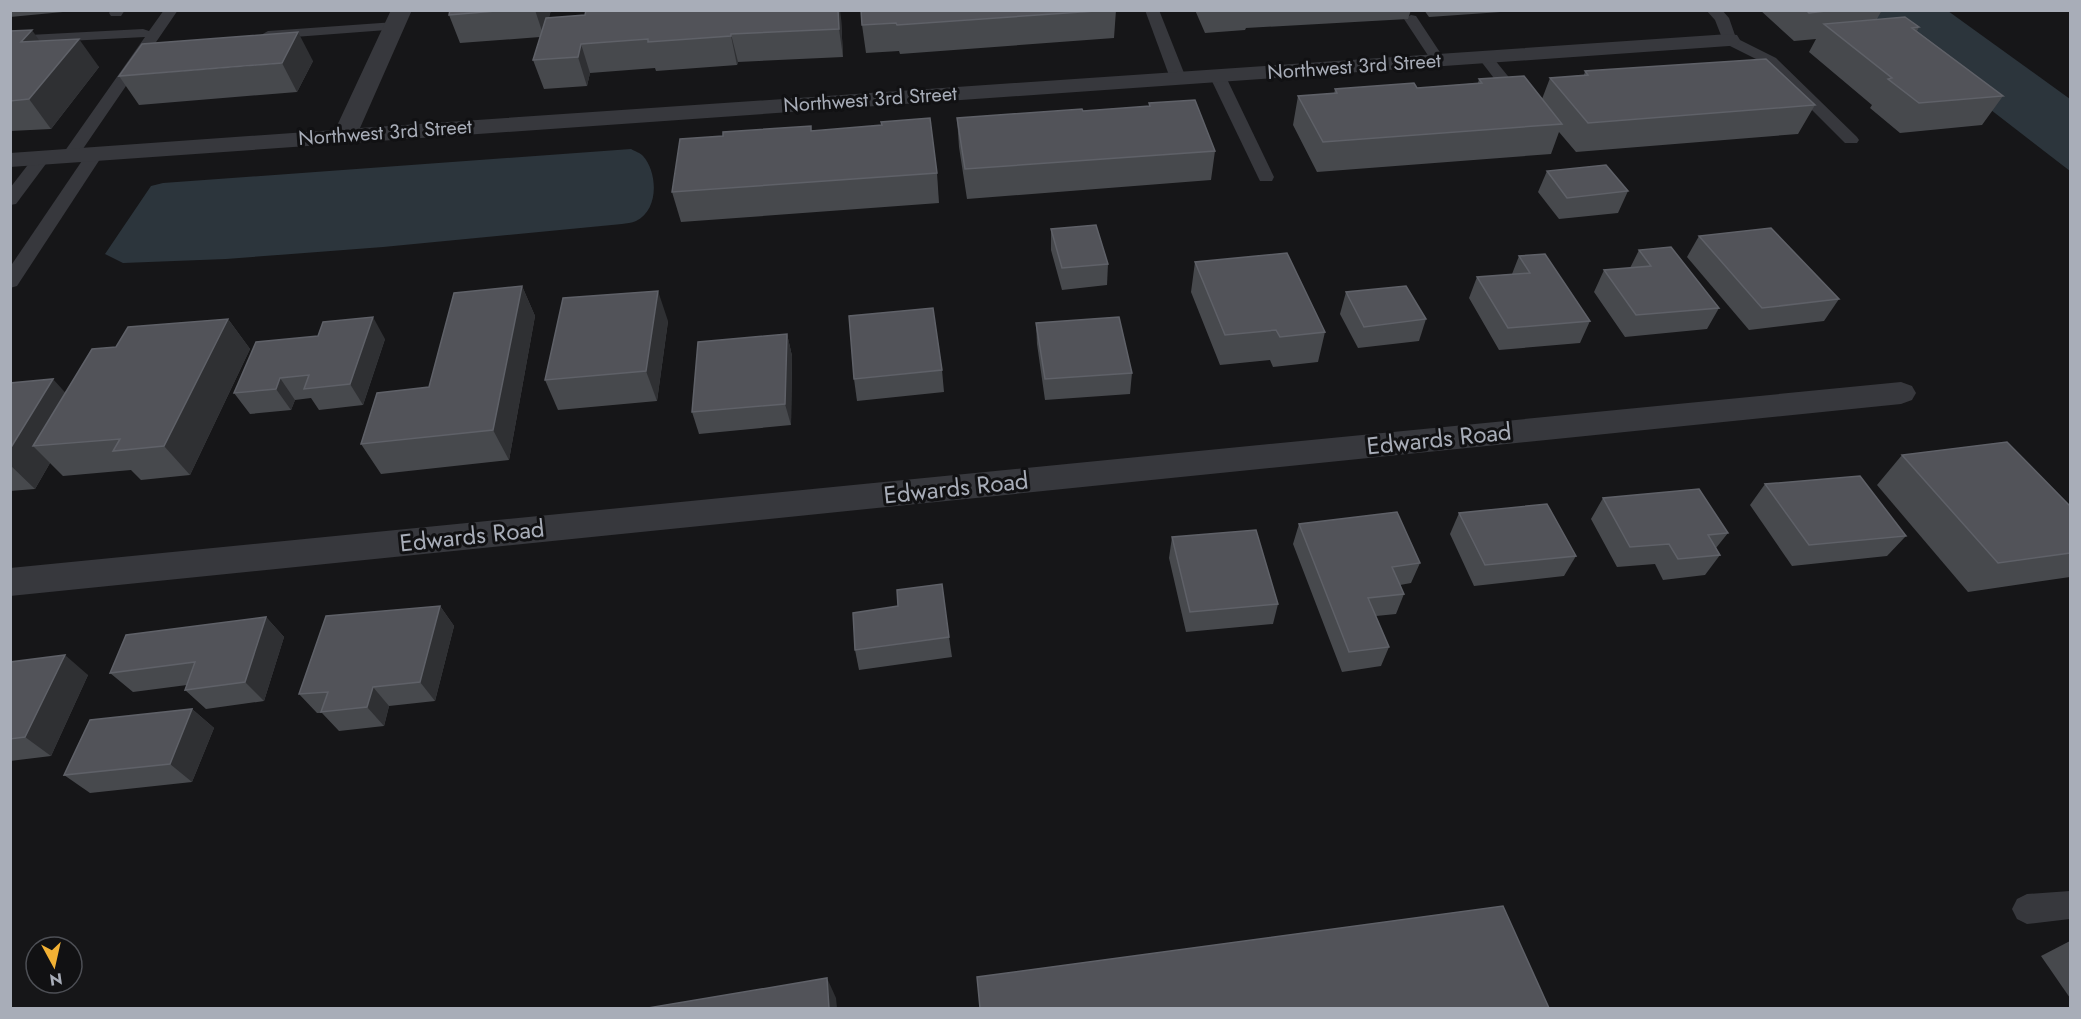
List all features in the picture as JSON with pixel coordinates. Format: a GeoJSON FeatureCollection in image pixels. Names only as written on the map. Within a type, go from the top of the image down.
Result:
{"type":"FeatureCollection","features":[{"type":"Feature","properties":{"kind":"street"},"geometry":{"type":"LineString","coordinates":[[345,135],[399,18]]}},
{"type":"Feature","properties":{"kind":"street","name":"Northwest 3rd Street"},"geometry":{"type":"LineString","coordinates":[[10,160],[1729,40]]}},
{"type":"Feature","properties":{"kind":"street","name":"Edwards Road"},"geometry":{"type":"LineString","coordinates":[[10,582],[1901,393]]}},
{"type":"Feature","properties":{"kind":"lane"},"geometry":{"type":"LineString","coordinates":[[70,155],[171,10]]}},
{"type":"Feature","properties":{"kind":"lane"},"geometry":{"type":"LineString","coordinates":[[1152,10],[1178,78]]}},
{"type":"Feature","properties":{"kind":"lane"},"geometry":{"type":"LineString","coordinates":[[1713,10],[1722,18],[1729,40],[1771,62],[1851,140]]}},
{"type":"Feature","properties":{"kind":"lane"},"geometry":{"type":"LineString","coordinates":[[250,36],[399,18]]}},
{"type":"Feature","properties":{"kind":"lane"},"geometry":{"type":"LineString","coordinates":[[1411,20],[1438,60]]}},
{"type":"Feature","properties":{"kind":"lane"},"geometry":{"type":"LineString","coordinates":[[10,40],[143,33]]}},
{"type":"Feature","properties":{"kind":"lane"},"geometry":{"type":"LineString","coordinates":[[1485,57],[1522,104]]}},
{"type":"Feature","properties":{"kind":"lane"},"geometry":{"type":"LineString","coordinates":[[1217,75],[1266,177]]}},
{"type":"Feature","properties":{"kind":"lane"},"geometry":{"type":"LineString","coordinates":[[10,282],[96,153]]}},
{"type":"Feature","properties":{"kind":"lane"},"geometry":{"type":"LineString","coordinates":[[10,200],[43,157]]}},
{"type":"Feature","properties":{"kind":"lane"},"geometry":{"type":"LineString","coordinates":[[2027,909],[2070,905]]}},
{"type":"Feature","properties":{"kind":"shaded area"},"geometry":{"type":"Polygon","coordinates":[[[1863,11],[1948,11],[2070,99],[2070,171],[1863,11]]]}},
{"type":"Feature","properties":{"kind":"shaded area"},"geometry":{"type":"Polygon","coordinates":[[[631,149],[642,155],[648,163],[654,191],[649,209],[644,216],[631,223],[383,247],[226,259],[123,263],[105,254],[151,186],[163,183],[631,149]]]}},
{"type":"Feature","properties":{"kind":"building"},"geometry":{"type":"Polygon","coordinates":[[[450,10],[508,10],[449,15],[450,10]]]}},
{"type":"Feature","properties":{"kind":"building"},"geometry":{"type":"Polygon","coordinates":[[[586,10],[838,10],[839,29],[731,34],[731,36],[648,42],[648,39],[581,44],[578,57],[533,60],[546,18],[585,15],[586,10]]]}},
{"type":"Feature","properties":{"kind":"building"},"geometry":{"type":"Polygon","coordinates":[[[861,10],[1110,10],[897,25],[896,23],[862,25],[861,10]]]}},
{"type":"Feature","properties":{"kind":"building"},"geometry":{"type":"Polygon","coordinates":[[[1806,10],[1834,10],[1809,13],[1806,10]]]}},
{"type":"Feature","properties":{"kind":"building"},"geometry":{"type":"Polygon","coordinates":[[[1905,17],[1919,27],[1912,28],[2003,96],[1919,103],[1888,79],[1892,78],[1824,24],[1905,17]]]}},
{"type":"Feature","properties":{"kind":"building"},"geometry":{"type":"Polygon","coordinates":[[[32,30],[21,42],[79,39],[29,99],[10,101],[10,31],[32,30]]]}},
{"type":"Feature","properties":{"kind":"building"},"geometry":{"type":"Polygon","coordinates":[[[298,32],[282,63],[119,76],[142,44],[298,32]]]}},
{"type":"Feature","properties":{"kind":"building"},"geometry":{"type":"Polygon","coordinates":[[[1766,59],[1815,105],[1588,123],[1550,78],[1588,75],[1585,71],[1766,59]]]}},
{"type":"Feature","properties":{"kind":"building"},"geometry":{"type":"Polygon","coordinates":[[[1524,76],[1562,124],[1323,142],[1298,96],[1337,93],[1335,89],[1414,83],[1417,88],[1482,83],[1479,79],[1524,76]]]}},
{"type":"Feature","properties":{"kind":"building"},"geometry":{"type":"Polygon","coordinates":[[[1195,100],[1215,151],[965,169],[957,118],[1150,106],[1149,103],[1195,100]]]}},
{"type":"Feature","properties":{"kind":"building"},"geometry":{"type":"Polygon","coordinates":[[[930,118],[937,173],[672,192],[680,139],[723,136],[723,132],[811,126],[811,131],[930,118]]]}},
{"type":"Feature","properties":{"kind":"building"},"geometry":{"type":"Polygon","coordinates":[[[1606,165],[1628,191],[1567,198],[1547,171],[1606,165]]]}},
{"type":"Feature","properties":{"kind":"building"},"geometry":{"type":"Polygon","coordinates":[[[1096,225],[1108,264],[1062,268],[1051,229],[1096,225]]]}},
{"type":"Feature","properties":{"kind":"building"},"geometry":{"type":"Polygon","coordinates":[[[1771,228],[1839,299],[1762,308],[1699,236],[1771,228]]]}},
{"type":"Feature","properties":{"kind":"building"},"geometry":{"type":"Polygon","coordinates":[[[1671,247],[1719,308],[1636,315],[1604,270],[1651,266],[1639,250],[1671,247]]]}},
{"type":"Feature","properties":{"kind":"building"},"geometry":{"type":"Polygon","coordinates":[[[1287,253],[1325,332],[1280,337],[1276,330],[1225,335],[1195,262],[1287,253]]]}},
{"type":"Feature","properties":{"kind":"building"},"geometry":{"type":"Polygon","coordinates":[[[1545,254],[1590,321],[1508,328],[1477,277],[1530,273],[1519,256],[1545,254]]]}},
{"type":"Feature","properties":{"kind":"building"},"geometry":{"type":"Polygon","coordinates":[[[522,286],[493,430],[361,444],[377,393],[429,387],[454,293],[522,286]]]}},
{"type":"Feature","properties":{"kind":"building"},"geometry":{"type":"Polygon","coordinates":[[[1406,286],[1426,319],[1364,327],[1346,292],[1406,286]]]}},
{"type":"Feature","properties":{"kind":"building"},"geometry":{"type":"Polygon","coordinates":[[[658,291],[646,371],[545,380],[563,298],[658,291]]]}},
{"type":"Feature","properties":{"kind":"building"},"geometry":{"type":"Polygon","coordinates":[[[933,308],[942,370],[854,379],[849,316],[933,308]]]}},
{"type":"Feature","properties":{"kind":"building"},"geometry":{"type":"Polygon","coordinates":[[[373,317],[350,384],[304,389],[309,375],[280,378],[276,389],[234,393],[256,342],[318,336],[323,322],[373,317]]]}},
{"type":"Feature","properties":{"kind":"building"},"geometry":{"type":"Polygon","coordinates":[[[1119,317],[1132,373],[1045,379],[1036,323],[1119,317]]]}},
{"type":"Feature","properties":{"kind":"building"},"geometry":{"type":"Polygon","coordinates":[[[228,319],[164,446],[113,451],[120,439],[33,446],[92,349],[116,347],[128,327],[228,319]]]}},
{"type":"Feature","properties":{"kind":"building"},"geometry":{"type":"Polygon","coordinates":[[[787,334],[785,404],[692,412],[698,342],[787,334]]]}},
{"type":"Feature","properties":{"kind":"building"},"geometry":{"type":"Polygon","coordinates":[[[53,379],[10,449],[10,383],[53,379]]]}},
{"type":"Feature","properties":{"kind":"building"},"geometry":{"type":"Polygon","coordinates":[[[2007,442],[2070,506],[2070,553],[1998,563],[1902,455],[2007,442]]]}},
{"type":"Feature","properties":{"kind":"building"},"geometry":{"type":"Polygon","coordinates":[[[1860,476],[1906,536],[1809,545],[1765,484],[1860,476]]]}},
{"type":"Feature","properties":{"kind":"building"},"geometry":{"type":"Polygon","coordinates":[[[1699,489],[1728,533],[1708,535],[1720,555],[1678,559],[1669,544],[1630,547],[1603,498],[1699,489]]]}},
{"type":"Feature","properties":{"kind":"building"},"geometry":{"type":"Polygon","coordinates":[[[1547,504],[1576,556],[1485,565],[1459,513],[1547,504]]]}},
{"type":"Feature","properties":{"kind":"building"},"geometry":{"type":"Polygon","coordinates":[[[1397,512],[1420,563],[1392,567],[1404,594],[1368,598],[1389,647],[1349,652],[1299,524],[1397,512]]]}},
{"type":"Feature","properties":{"kind":"building"},"geometry":{"type":"Polygon","coordinates":[[[1256,530],[1278,604],[1190,612],[1172,537],[1256,530]]]}},
{"type":"Feature","properties":{"kind":"building"},"geometry":{"type":"Polygon","coordinates":[[[942,584],[949,637],[855,650],[853,613],[898,606],[897,590],[942,584]]]}},
{"type":"Feature","properties":{"kind":"building"},"geometry":{"type":"Polygon","coordinates":[[[440,606],[420,682],[373,687],[367,707],[321,712],[328,692],[299,694],[326,616],[440,606]]]}},
{"type":"Feature","properties":{"kind":"building"},"geometry":{"type":"Polygon","coordinates":[[[266,617],[245,682],[185,690],[195,662],[110,673],[126,635],[266,617]]]}},
{"type":"Feature","properties":{"kind":"building"},"geometry":{"type":"Polygon","coordinates":[[[65,655],[25,737],[10,739],[10,662],[65,655]]]}},
{"type":"Feature","properties":{"kind":"building"},"geometry":{"type":"Polygon","coordinates":[[[192,709],[170,764],[64,775],[90,720],[192,709]]]}},
{"type":"Feature","properties":{"kind":"building"},"geometry":{"type":"Polygon","coordinates":[[[1503,906],[1549,1008],[980,1008],[977,977],[1503,906]]]}},
{"type":"Feature","properties":{"kind":"building"},"geometry":{"type":"Polygon","coordinates":[[[827,978],[829,1008],[648,1008],[827,978]]]}}]}
